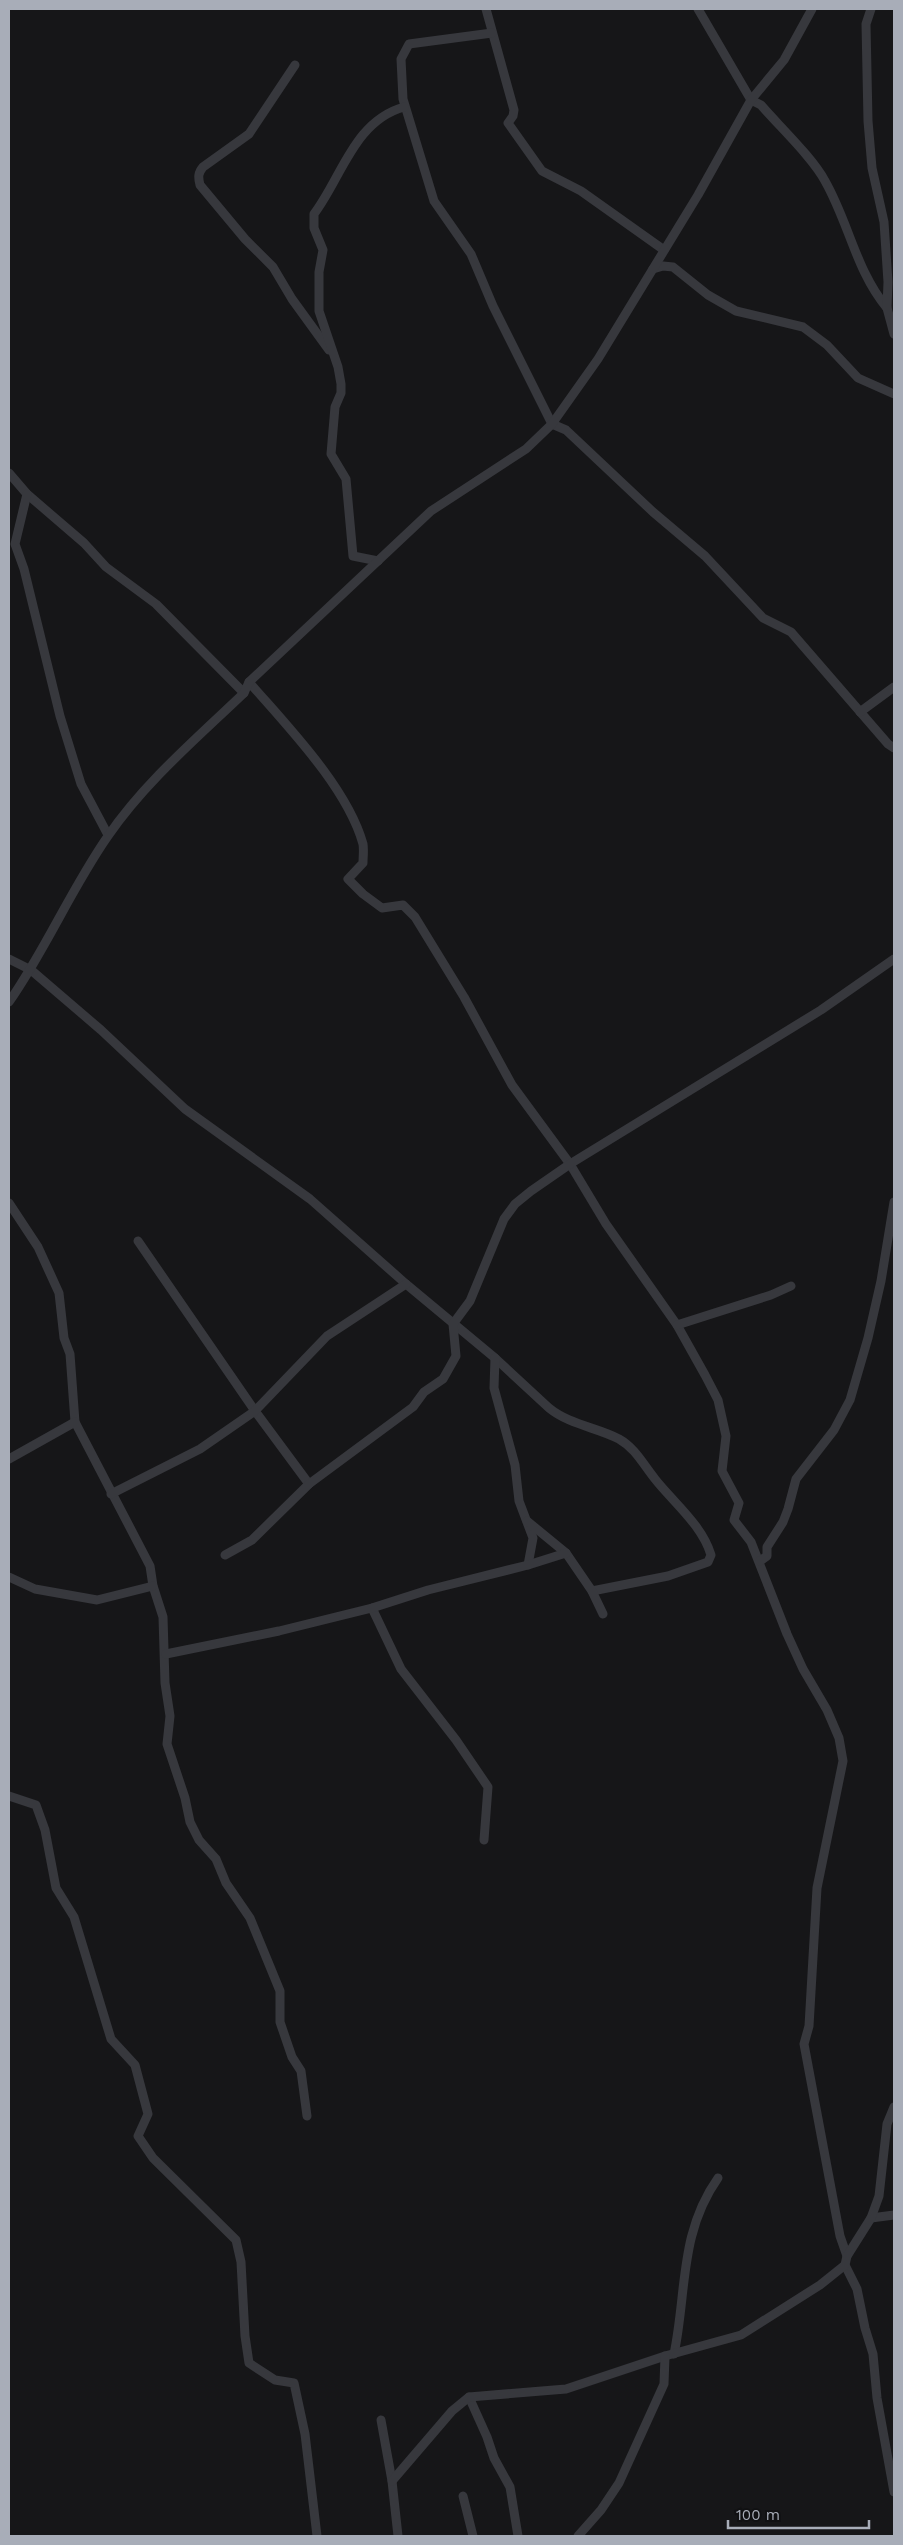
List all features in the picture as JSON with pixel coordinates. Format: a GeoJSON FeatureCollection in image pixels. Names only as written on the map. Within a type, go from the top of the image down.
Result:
{"type":"FeatureCollection","features":[{"type":"Feature","properties":{"kind":"street"},"geometry":{"type":"LineString","coordinates":[[486,9],[514,110],[508,125],[542,171],[581,191],[664,250]]}},
{"type":"Feature","properties":{"kind":"street"},"geometry":{"type":"LineString","coordinates":[[698,9],[751,100],[761,105],[823,176],[861,267],[869,283],[887,308]]}},
{"type":"Feature","properties":{"kind":"street"},"geometry":{"type":"LineString","coordinates":[[9,1002],[31,970],[66,903],[108,835],[155,778],[244,693],[249,682],[334,600],[431,511],[526,449],[552,424],[598,359],[653,269],[751,100],[784,60],[812,9]]}},
{"type":"Feature","properties":{"kind":"street"},"geometry":{"type":"LineString","coordinates":[[871,9],[866,24],[868,121],[872,168],[884,222],[888,282],[887,308],[894,334]]}},
{"type":"Feature","properties":{"kind":"street"},"geometry":{"type":"LineString","coordinates":[[492,33],[409,44],[401,59],[404,107],[434,201],[471,254],[494,306],[552,424],[566,430],[653,512],[705,556],[769,623],[791,632],[888,744],[894,748]]}},
{"type":"Feature","properties":{"kind":"street"},"geometry":{"type":"LineString","coordinates":[[295,65],[250,134],[203,167],[198,179],[200,185],[245,239],[273,267],[292,299],[336,361]]}},
{"type":"Feature","properties":{"kind":"street"},"geometry":{"type":"LineString","coordinates":[[378,561],[353,556],[346,479],[331,454],[335,407],[342,393],[336,361],[319,311],[319,272],[323,250],[314,228],[314,214],[362,134],[387,113],[404,107]]}},
{"type":"Feature","properties":{"kind":"street"},"geometry":{"type":"LineString","coordinates":[[653,269],[673,266],[708,295],[736,311],[803,326],[827,345],[858,378],[894,394]]}},
{"type":"Feature","properties":{"kind":"street"},"geometry":{"type":"LineString","coordinates":[[9,473],[27,494],[84,543],[106,567],[156,604],[244,693]]}},
{"type":"Feature","properties":{"kind":"street"},"geometry":{"type":"LineString","coordinates":[[27,494],[16,549],[24,569],[60,716],[81,784],[108,835]]}},
{"type":"Feature","properties":{"kind":"street"},"geometry":{"type":"LineString","coordinates":[[249,682],[292,732],[344,801],[363,845],[363,863],[348,879],[363,894],[382,908],[403,905],[414,917],[464,997],[512,1085],[570,1164],[606,1224],[677,1325],[718,1400],[726,1436],[722,1470],[739,1503],[734,1520],[751,1542],[787,1634],[839,1738],[842,1761],[816,1888],[809,2026],[804,2044],[840,2236],[846,2260],[857,2289],[873,2354],[877,2398],[894,2492]]}},
{"type":"Feature","properties":{"kind":"street"},"geometry":{"type":"LineString","coordinates":[[860,712],[894,687]]}},
{"type":"Feature","properties":{"kind":"street"},"geometry":{"type":"LineString","coordinates":[[9,959],[31,970],[101,1030],[185,1109],[310,1199],[406,1284],[495,1358],[558,1416],[627,1444],[697,1528],[708,1544],[711,1556],[708,1562],[668,1576],[592,1591]]}},
{"type":"Feature","properties":{"kind":"street"},"geometry":{"type":"LineString","coordinates":[[225,1555],[252,1540],[309,1484],[413,1407],[424,1392],[443,1379],[456,1356],[453,1324],[470,1301],[504,1219],[531,1191],[570,1164],[821,1010],[894,959]]}},
{"type":"Feature","properties":{"kind":"street"},"geometry":{"type":"LineString","coordinates":[[760,1561],[766,1556],[767,1547],[783,1522],[796,1479],[834,1430],[850,1400],[868,1338],[881,1281],[893,1219],[894,1202]]}},
{"type":"Feature","properties":{"kind":"street"},"geometry":{"type":"LineString","coordinates":[[9,1203],[38,1248],[59,1293],[64,1338],[70,1354],[75,1422],[150,1566],[153,1586],[164,1617],[165,1683],[170,1716],[167,1744],[186,1798],[190,1822],[200,1840],[216,1860],[226,1883],[250,1918],[280,1991],[280,2022],[292,2057],[301,2071],[307,2116]]}},
{"type":"Feature","properties":{"kind":"street"},"geometry":{"type":"LineString","coordinates":[[138,1241],[255,1411],[309,1484]]}},
{"type":"Feature","properties":{"kind":"street"},"geometry":{"type":"LineString","coordinates":[[111,1494],[200,1449],[255,1411],[327,1336],[406,1284]]}},
{"type":"Feature","properties":{"kind":"street"},"geometry":{"type":"LineString","coordinates":[[677,1325],[791,1286]]}},
{"type":"Feature","properties":{"kind":"street"},"geometry":{"type":"LineString","coordinates":[[495,1358],[494,1388],[515,1465],[518,1501],[533,1538],[528,1566]]}},
{"type":"Feature","properties":{"kind":"street"},"geometry":{"type":"LineString","coordinates":[[9,1459],[75,1422]]}},
{"type":"Feature","properties":{"kind":"street"},"geometry":{"type":"LineString","coordinates":[[524,1519],[566,1552],[592,1591],[602,1614]]}},
{"type":"Feature","properties":{"kind":"street"},"geometry":{"type":"LineString","coordinates":[[166,1654],[372,1608],[428,1590],[528,1566],[566,1552]]}},
{"type":"Feature","properties":{"kind":"street"},"geometry":{"type":"LineString","coordinates":[[9,1577],[35,1590],[97,1600],[153,1586]]}},
{"type":"Feature","properties":{"kind":"street"},"geometry":{"type":"LineString","coordinates":[[372,1608],[400,1668],[456,1740],[488,1787],[484,1840]]}},
{"type":"Feature","properties":{"kind":"street"},"geometry":{"type":"LineString","coordinates":[[9,1796],[36,1806],[45,1830],[56,1888],[74,1918],[111,2039],[135,2065],[148,2114],[138,2136],[153,2158],[236,2240],[242,2262],[245,2336],[249,2363],[275,2380],[294,2384],[305,2434],[317,2536]]}},
{"type":"Feature","properties":{"kind":"street"},"geometry":{"type":"LineString","coordinates":[[392,2480],[452,2411],[469,2397],[566,2388],[669,2355],[741,2335],[820,2285],[846,2260],[871,2218],[879,2196],[887,2124],[894,2108]]}},
{"type":"Feature","properties":{"kind":"street"},"geometry":{"type":"LineString","coordinates":[[578,2536],[601,2510],[619,2483],[664,2384],[694,2222],[708,2191],[718,2178]]}},
{"type":"Feature","properties":{"kind":"street"},"geometry":{"type":"LineString","coordinates":[[871,2218],[894,2215]]}},
{"type":"Feature","properties":{"kind":"street"},"geometry":{"type":"LineString","coordinates":[[469,2397],[494,2458],[510,2487],[518,2536]]}},
{"type":"Feature","properties":{"kind":"street"},"geometry":{"type":"LineString","coordinates":[[381,2420],[392,2480],[398,2536]]}},
{"type":"Feature","properties":{"kind":"street"},"geometry":{"type":"LineString","coordinates":[[463,2496],[473,2536]]}}]}
